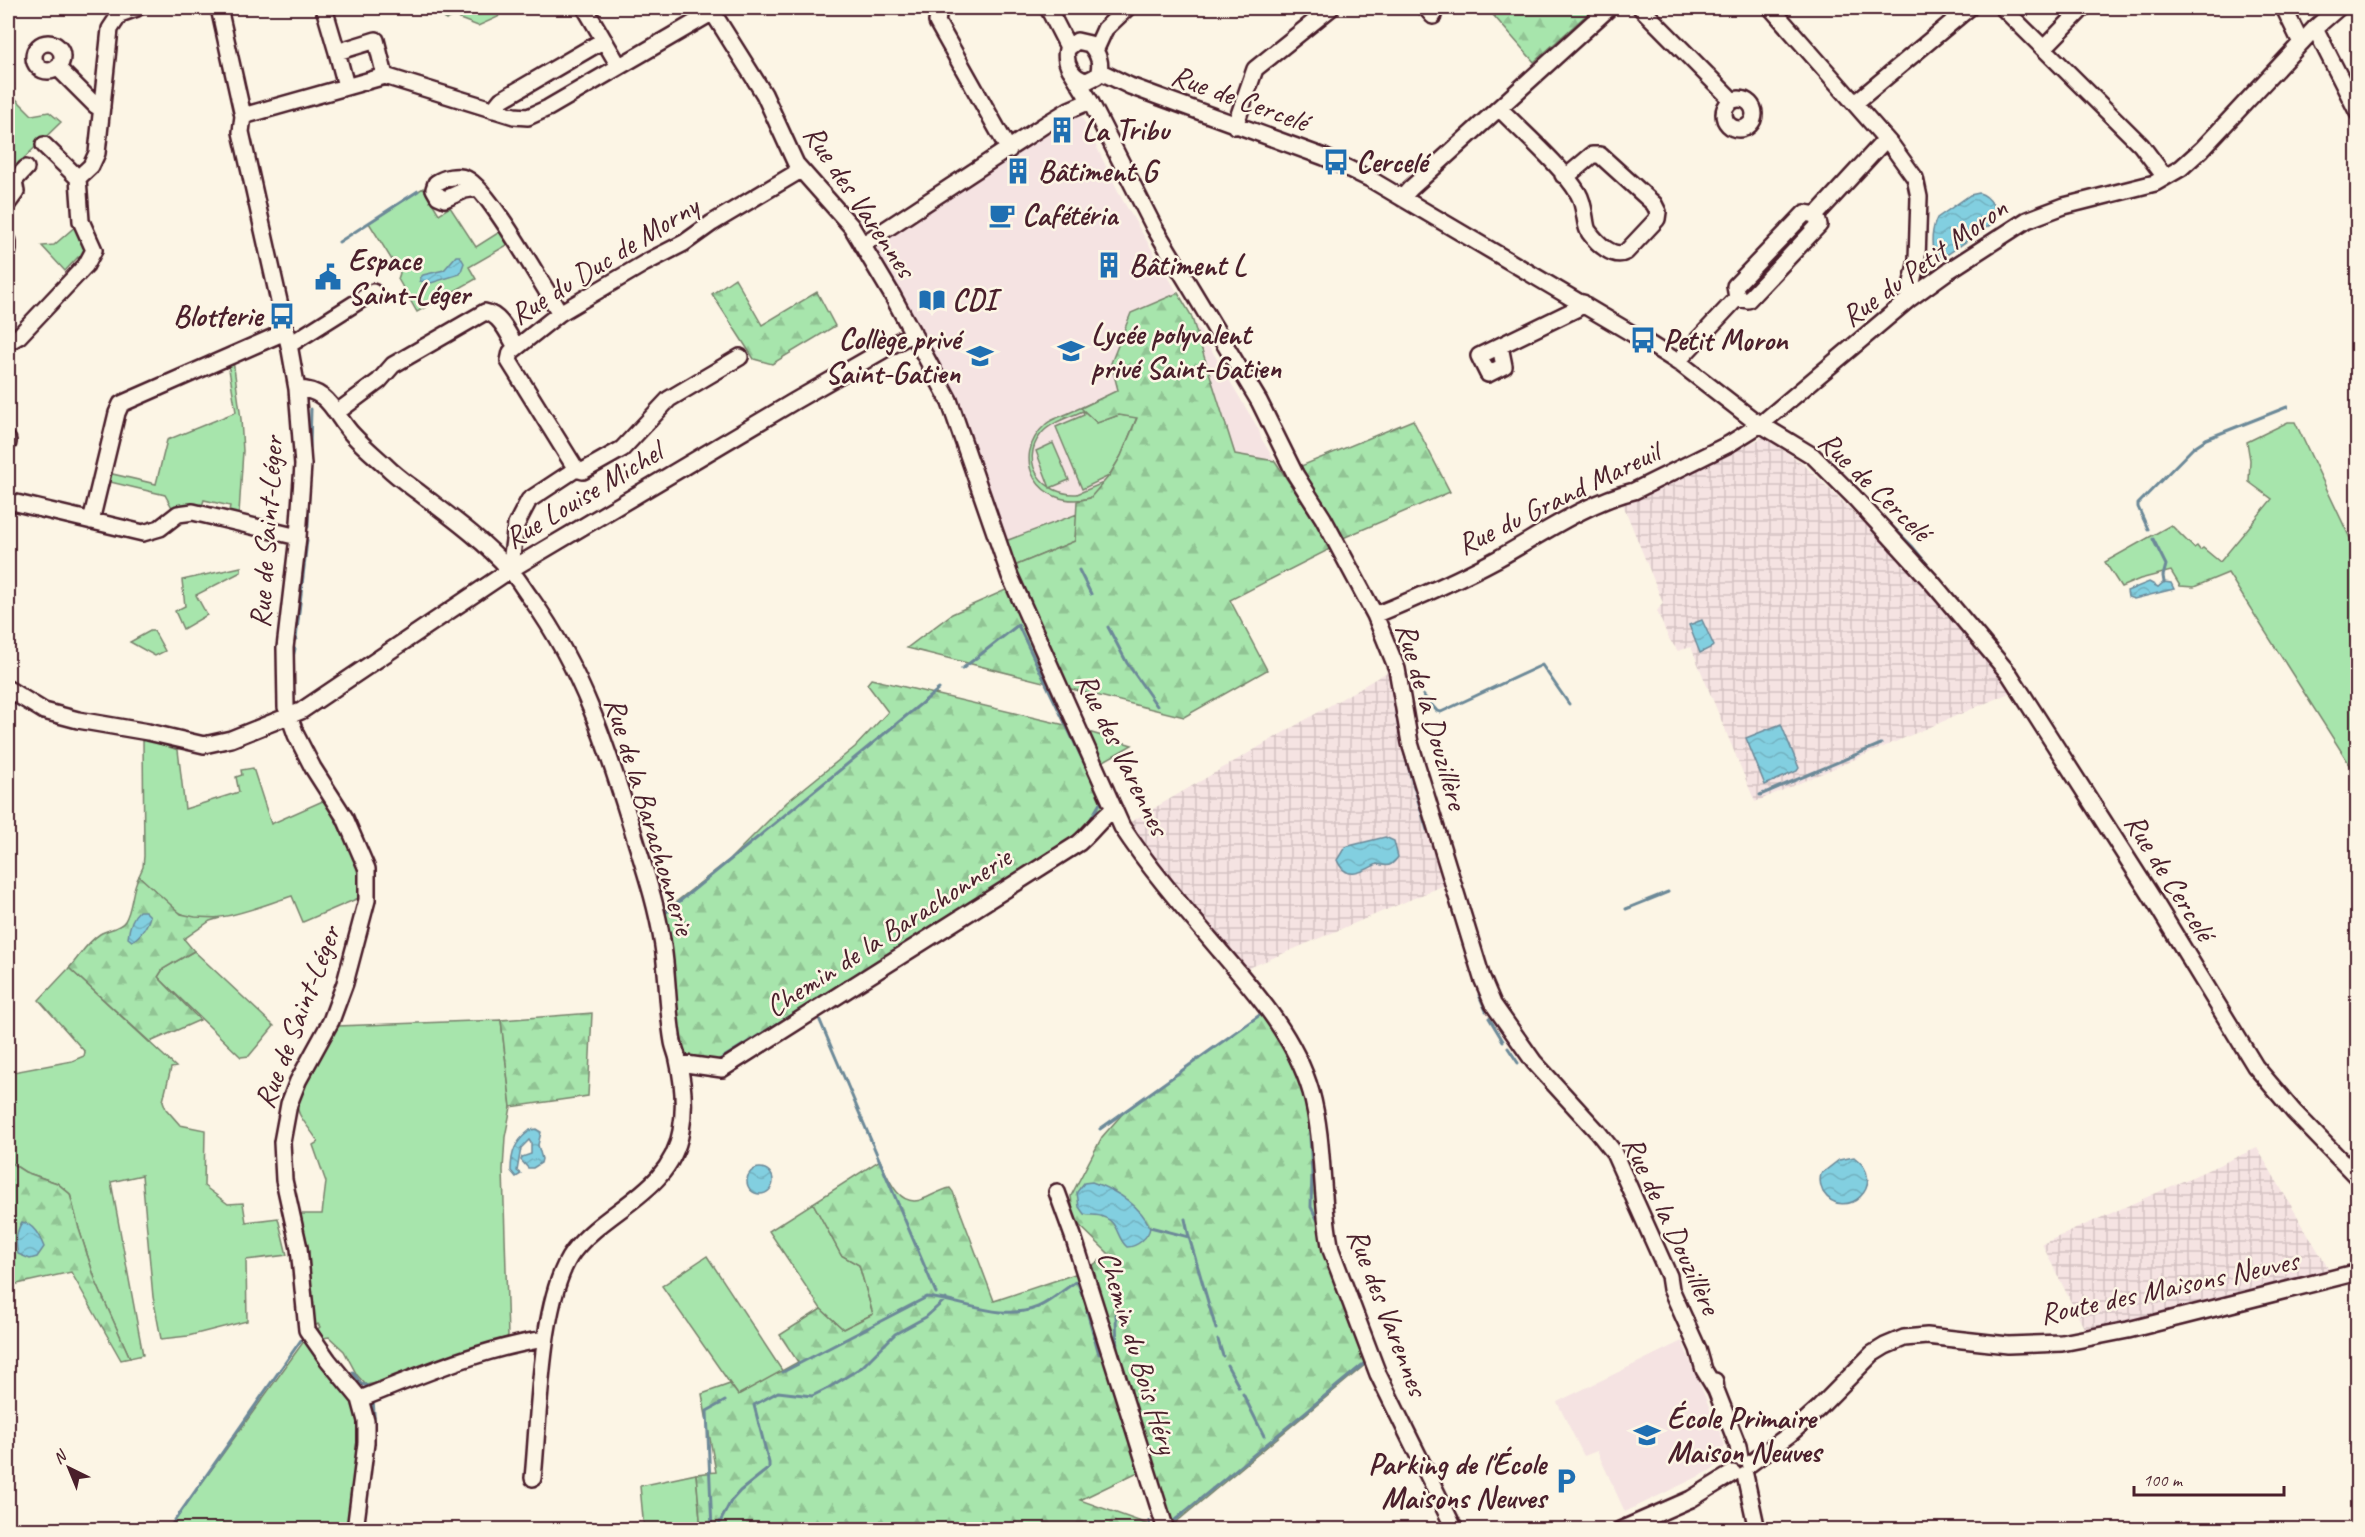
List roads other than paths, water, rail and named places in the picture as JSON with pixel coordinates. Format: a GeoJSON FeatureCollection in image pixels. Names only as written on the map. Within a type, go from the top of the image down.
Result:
{"type":"FeatureCollection","features":[{"type":"Feature","properties":{"kind":"street"},"geometry":{"type":"LineString","coordinates":[[78,178],[95,160],[110,29],[120,14],[137,8]]}},
{"type":"Feature","properties":{"kind":"street","name":"Rue de Saint-Léger"},"geometry":{"type":"LineString","coordinates":[[219,8],[243,116],[241,132],[297,389],[303,465],[298,537],[285,648],[288,716],[314,768],[345,818],[367,869],[367,900],[345,983],[331,1021],[298,1081],[289,1104],[282,1142],[284,1180],[299,1248],[307,1329],[328,1360],[360,1399],[366,1421],[366,1443],[355,1530]]}},
{"type":"Feature","properties":{"kind":"street"},"geometry":{"type":"LineString","coordinates":[[324,8],[346,86]]}},
{"type":"Feature","properties":{"kind":"street"},"geometry":{"type":"LineString","coordinates":[[585,8],[619,66]]}},
{"type":"Feature","properties":{"kind":"street"},"geometry":{"type":"LineString","coordinates":[[1047,8],[1057,26],[1082,45],[1099,60],[1093,76],[1078,79],[1072,72],[1066,57],[1082,45],[1105,30],[1127,8]]}},
{"type":"Feature","properties":{"kind":"street"},"geometry":{"type":"LineString","coordinates":[[1235,126],[1256,69],[1331,8]]}},
{"type":"Feature","properties":{"kind":"street"},"geometry":{"type":"LineString","coordinates":[[1402,198],[1609,8]]}},
{"type":"Feature","properties":{"kind":"street"},"geometry":{"type":"LineString","coordinates":[[1641,8],[1728,96],[1730,102]]}},
{"type":"Feature","properties":{"kind":"street"},"geometry":{"type":"LineString","coordinates":[[1855,103],[1969,8]]}},
{"type":"Feature","properties":{"kind":"street"},"geometry":{"type":"LineString","coordinates":[[2003,8],[2141,145],[2165,177]]}},
{"type":"Feature","properties":{"kind":"street"},"geometry":{"type":"LineString","coordinates":[[2044,48],[2083,8]]}},
{"type":"Feature","properties":{"kind":"street"},"geometry":{"type":"LineString","coordinates":[[2284,8],[2301,43]]}},
{"type":"Feature","properties":{"kind":"street","name":"Rue du Petit Moron"},"geometry":{"type":"LineString","coordinates":[[1761,424],[1908,300],[1948,271],[2028,220],[2064,206],[2136,189],[2165,177],[2202,150],[2314,28],[2338,8]]}},
{"type":"Feature","properties":{"kind":"street"},"geometry":{"type":"LineString","coordinates":[[939,9],[937,22],[1009,150]]}},
{"type":"Feature","properties":{"kind":"street"},"geometry":{"type":"LineString","coordinates":[[243,116],[385,76],[493,110],[522,117],[534,115],[711,10]]}},
{"type":"Feature","properties":{"kind":"street","name":"Rue des Varennes"},"geometry":{"type":"LineString","coordinates":[[711,10],[764,94],[788,148],[801,170],[840,211],[862,245],[914,333],[948,400],[1010,576],[1122,827],[1147,861],[1267,1005],[1300,1065],[1315,1110],[1326,1228],[1331,1250],[1378,1374],[1455,1530]]}},
{"type":"Feature","properties":{"kind":"street"},"geometry":{"type":"LineString","coordinates":[[1781,11],[1915,178],[1919,197],[1917,260],[1908,300]]}},
{"type":"Feature","properties":{"kind":"street"},"geometry":{"type":"LineString","coordinates":[[2314,28],[2358,113]]}},
{"type":"Feature","properties":{"kind":"street"},"geometry":{"type":"LineString","coordinates":[[337,52],[376,40],[385,76]]}},
{"type":"Feature","properties":{"kind":"street"},"geometry":{"type":"LineString","coordinates":[[493,110],[501,100],[604,40]]}},
{"type":"Feature","properties":{"kind":"street"},"geometry":{"type":"LineString","coordinates":[[58,68],[96,106],[102,107]]}},
{"type":"Feature","properties":{"kind":"street","name":"Rue de la Douzillère"},"geometry":{"type":"LineString","coordinates":[[1072,72],[1090,101],[1154,227],[1259,401],[1295,474],[1323,518],[1376,615],[1396,669],[1410,743],[1482,978],[1500,1014],[1534,1062],[1613,1151],[1669,1276],[1671,1289],[1698,1349],[1701,1363],[1716,1390],[1737,1442],[1757,1530]]}},
{"type":"Feature","properties":{"kind":"street","name":"Rue de Cercelé"},"geometry":{"type":"LineString","coordinates":[[1093,76],[1130,86],[1335,162],[1402,198],[1583,303],[1677,362],[1727,401],[1813,456],[1930,580],[2010,675],[2151,894],[2255,1066],[2294,1112],[2358,1178]]}},
{"type":"Feature","properties":{"kind":"street","name":"Rue de la Douzillère"},"geometry":{"type":"LineString","coordinates":[[1090,101],[1093,76]]}},
{"type":"Feature","properties":{"kind":"street"},"geometry":{"type":"LineString","coordinates":[[862,245],[1069,110],[1090,101]]}},
{"type":"Feature","properties":{"kind":"street"},"geometry":{"type":"LineString","coordinates":[[1499,108],[1563,175],[1582,201],[1588,231],[1614,254],[1623,254],[1629,250],[1658,219],[1658,212],[1654,204],[1599,155],[1592,155],[1572,172],[1563,175]]}},
{"type":"Feature","properties":{"kind":"street"},"geometry":{"type":"LineString","coordinates":[[1677,362],[1737,298],[1748,300],[1819,225],[1816,215],[1886,139]]}},
{"type":"Feature","properties":{"kind":"street"},"geometry":{"type":"LineString","coordinates":[[8,338],[12,340],[20,336],[91,257],[94,250],[81,221],[78,178],[44,146]]}},
{"type":"Feature","properties":{"kind":"street"},"geometry":{"type":"LineString","coordinates":[[8,203],[16,192],[14,181],[26,168]]}},
{"type":"Feature","properties":{"kind":"street","name":"Rue du Duc de Morny"},"geometry":{"type":"LineString","coordinates":[[576,469],[509,361],[511,352],[560,313],[684,243],[801,170]]}},
{"type":"Feature","properties":{"kind":"street"},"geometry":{"type":"LineString","coordinates":[[477,188],[491,203],[560,313]]}},
{"type":"Feature","properties":{"kind":"street"},"geometry":{"type":"LineString","coordinates":[[8,242],[8,250]]}},
{"type":"Feature","properties":{"kind":"street"},"geometry":{"type":"LineString","coordinates":[[90,521],[117,413],[122,404],[287,338],[373,292]]}},
{"type":"Feature","properties":{"kind":"street"},"geometry":{"type":"LineString","coordinates":[[1500,346],[1576,309],[1583,303]]}},
{"type":"Feature","properties":{"kind":"street"},"geometry":{"type":"LineString","coordinates":[[336,412],[379,381],[393,365],[485,312],[498,318],[516,347]]}},
{"type":"Feature","properties":{"kind":"street","name":"Rue Louise Michel"},"geometry":{"type":"LineString","coordinates":[[8,689],[44,711],[204,745],[231,739],[301,711],[510,570],[914,333]]}},
{"type":"Feature","properties":{"kind":"street"},"geometry":{"type":"LineString","coordinates":[[510,570],[516,525],[529,500],[576,469],[583,471],[622,448],[669,399],[740,357]]}},
{"type":"Feature","properties":{"kind":"street","name":"Rue de la Barachonnerie"},"geometry":{"type":"LineString","coordinates":[[297,389],[318,392],[351,433],[393,473],[476,538],[510,570],[545,618],[584,690],[606,743],[651,889],[662,936],[673,1042],[679,1063],[683,1116],[681,1135],[670,1164],[658,1180],[596,1230],[573,1252],[562,1272],[545,1339],[533,1478]]}},
{"type":"Feature","properties":{"kind":"street","name":"Rue du Grand Mareuil"},"geometry":{"type":"LineString","coordinates":[[1376,615],[1416,599],[1619,494],[1634,491],[1729,444],[1761,424]]}},
{"type":"Feature","properties":{"kind":"street"},"geometry":{"type":"LineString","coordinates":[[8,501],[143,533],[160,528],[178,514],[193,512],[298,537]]}},
{"type":"Feature","properties":{"kind":"street","name":"Chemin de la Barachonnerie"},"geometry":{"type":"LineString","coordinates":[[679,1063],[723,1069],[1078,843],[1090,833],[1101,818],[1114,809]]}},
{"type":"Feature","properties":{"kind":"street","name":"Chemin du Bois Héry"},"geometry":{"type":"LineString","coordinates":[[1057,1192],[1076,1245],[1166,1530]]}},
{"type":"Feature","properties":{"kind":"street","name":"Route des Maisons Neuves"},"geometry":{"type":"LineString","coordinates":[[1620,1530],[1691,1499],[1742,1467],[1790,1434],[1872,1354],[1904,1338],[1932,1336],[2008,1345],[2062,1343],[2128,1330],[2358,1272]]}},
{"type":"Feature","properties":{"kind":"street"},"geometry":{"type":"LineString","coordinates":[[360,1399],[457,1361],[506,1346],[545,1339]]}},
{"type":"Feature","properties":{"kind":"water"},"geometry":{"type":"Polygon","coordinates":[[[1979,193],[1993,204],[1996,221],[1948,254],[1939,257],[1935,255],[1932,236],[1937,218],[1970,195],[1979,193]]]}},
{"type":"Feature","properties":{"kind":"water"},"geometry":{"type":"Polygon","coordinates":[[[456,256],[460,256],[464,263],[460,274],[431,283],[420,281],[423,275],[444,270],[456,256]]]}},
{"type":"Feature","properties":{"kind":"water"},"geometry":{"type":"Polygon","coordinates":[[[2149,582],[2158,587],[2164,582],[2171,583],[2174,589],[2134,599],[2128,597],[2127,591],[2149,582]]]}},
{"type":"Feature","properties":{"kind":"water"},"geometry":{"type":"Polygon","coordinates":[[[1702,620],[1714,646],[1700,653],[1689,625],[1702,620]]]}},
{"type":"Feature","properties":{"kind":"water"},"geometry":{"type":"Polygon","coordinates":[[[1781,724],[1799,768],[1765,785],[1746,738],[1781,724]]]}},
{"type":"Feature","properties":{"kind":"water"},"geometry":{"type":"Polygon","coordinates":[[[1385,837],[1394,841],[1398,857],[1391,865],[1377,864],[1355,873],[1345,871],[1341,867],[1337,860],[1345,847],[1385,837]]]}},
{"type":"Feature","properties":{"kind":"water"},"geometry":{"type":"Polygon","coordinates":[[[139,911],[145,911],[150,916],[138,937],[132,941],[128,938],[129,931],[139,911]]]}},
{"type":"Feature","properties":{"kind":"water"},"geometry":{"type":"Polygon","coordinates":[[[536,1129],[541,1132],[538,1145],[541,1163],[528,1168],[521,1160],[522,1157],[531,1154],[529,1140],[521,1148],[517,1171],[521,1174],[516,1177],[511,1171],[513,1153],[517,1143],[530,1130],[536,1129]]]}},
{"type":"Feature","properties":{"kind":"water"},"geometry":{"type":"Polygon","coordinates":[[[1854,1157],[1864,1168],[1868,1178],[1866,1188],[1860,1197],[1852,1202],[1842,1204],[1832,1201],[1822,1190],[1821,1174],[1839,1160],[1854,1157]]]}},
{"type":"Feature","properties":{"kind":"water"},"geometry":{"type":"Polygon","coordinates":[[[760,1168],[769,1172],[773,1181],[769,1190],[760,1194],[751,1190],[747,1181],[751,1172],[760,1168]]]}},
{"type":"Feature","properties":{"kind":"water"},"geometry":{"type":"Polygon","coordinates":[[[1092,1182],[1118,1194],[1140,1211],[1150,1227],[1142,1241],[1127,1247],[1115,1226],[1108,1219],[1084,1214],[1079,1207],[1077,1192],[1084,1183],[1092,1182]]]}},
{"type":"Feature","properties":{"kind":"water"},"geometry":{"type":"Polygon","coordinates":[[[22,1222],[33,1228],[44,1247],[37,1257],[30,1259],[18,1254],[18,1229],[22,1222]]]}},
{"type":"Feature","properties":{"kind":"waterway"},"geometry":{"type":"LineString","coordinates":[[339,242],[418,191]]}},
{"type":"Feature","properties":{"kind":"waterway"},"geometry":{"type":"LineString","coordinates":[[2148,529],[2138,504],[2194,447],[2206,439],[2287,407]]}},
{"type":"Feature","properties":{"kind":"waterway"},"geometry":{"type":"LineString","coordinates":[[308,527],[311,409]]}},
{"type":"Feature","properties":{"kind":"waterway"},"geometry":{"type":"LineString","coordinates":[[1871,505],[1912,546],[1955,598]]}},
{"type":"Feature","properties":{"kind":"waterway"},"geometry":{"type":"LineString","coordinates":[[2153,539],[2166,565],[2164,582]]}},
{"type":"Feature","properties":{"kind":"waterway"},"geometry":{"type":"LineString","coordinates":[[296,639],[307,540]]}},
{"type":"Feature","properties":{"kind":"waterway"},"geometry":{"type":"LineString","coordinates":[[1079,570],[1091,594]]}},
{"type":"Feature","properties":{"kind":"waterway"},"geometry":{"type":"LineString","coordinates":[[962,669],[1018,625],[1102,800],[1087,825]]}},
{"type":"Feature","properties":{"kind":"waterway"},"geometry":{"type":"LineString","coordinates":[[1108,627],[1127,663],[1157,706]]}},
{"type":"Feature","properties":{"kind":"waterway"},"geometry":{"type":"LineString","coordinates":[[293,657],[295,649]]}},
{"type":"Feature","properties":{"kind":"waterway"},"geometry":{"type":"LineString","coordinates":[[1423,695],[1437,711],[1441,712],[1542,665],[1569,704]]}},
{"type":"Feature","properties":{"kind":"waterway"},"geometry":{"type":"LineString","coordinates":[[664,914],[939,689]]}},
{"type":"Feature","properties":{"kind":"waterway"},"geometry":{"type":"LineString","coordinates":[[1394,697],[1403,748],[1427,830]]}},
{"type":"Feature","properties":{"kind":"waterway"},"geometry":{"type":"LineString","coordinates":[[8,700],[40,717]]}},
{"type":"Feature","properties":{"kind":"waterway"},"geometry":{"type":"LineString","coordinates":[[49,720],[77,727]]}},
{"type":"Feature","properties":{"kind":"waterway"},"geometry":{"type":"LineString","coordinates":[[1760,795],[1881,744]]}},
{"type":"Feature","properties":{"kind":"waterway"},"geometry":{"type":"LineString","coordinates":[[1626,909],[1668,892]]}},
{"type":"Feature","properties":{"kind":"waterway"},"geometry":{"type":"LineString","coordinates":[[719,1060],[909,942]]}},
{"type":"Feature","properties":{"kind":"waterway"},"geometry":{"type":"LineString","coordinates":[[673,961],[677,1017]]}},
{"type":"Feature","properties":{"kind":"waterway"},"geometry":{"type":"LineString","coordinates":[[1479,995],[1486,1011]]}},
{"type":"Feature","properties":{"kind":"waterway"},"geometry":{"type":"LineString","coordinates":[[1100,1129],[1264,1012]]}},
{"type":"Feature","properties":{"kind":"waterway"},"geometry":{"type":"LineString","coordinates":[[818,1016],[936,1293]]}},
{"type":"Feature","properties":{"kind":"waterway"},"geometry":{"type":"LineString","coordinates":[[1489,1018],[1503,1041]]}},
{"type":"Feature","properties":{"kind":"waterway"},"geometry":{"type":"LineString","coordinates":[[1281,1042],[1300,1082]]}},
{"type":"Feature","properties":{"kind":"waterway"},"geometry":{"type":"LineString","coordinates":[[1508,1048],[1518,1063]]}},
{"type":"Feature","properties":{"kind":"waterway"},"geometry":{"type":"LineString","coordinates":[[1309,1117],[1311,1207],[1320,1225]]}},
{"type":"Feature","properties":{"kind":"waterway"},"geometry":{"type":"LineString","coordinates":[[1185,1219],[1189,1237]]}},
{"type":"Feature","properties":{"kind":"waterway"},"geometry":{"type":"LineString","coordinates":[[1150,1227],[1189,1237],[1216,1329]]}},
{"type":"Feature","properties":{"kind":"waterway"},"geometry":{"type":"LineString","coordinates":[[783,1372],[927,1297],[983,1309],[1024,1311],[1038,1307],[1077,1281],[1084,1299]]}},
{"type":"Feature","properties":{"kind":"waterway"},"geometry":{"type":"LineString","coordinates":[[717,1528],[731,1501],[769,1468],[754,1405],[778,1392],[812,1396],[828,1388],[862,1367],[895,1334],[926,1317],[946,1299]]}},
{"type":"Feature","properties":{"kind":"waterway"},"geometry":{"type":"LineString","coordinates":[[1087,1311],[1099,1354]]}},
{"type":"Feature","properties":{"kind":"waterway"},"geometry":{"type":"LineString","coordinates":[[1116,1314],[1117,1353]]}},
{"type":"Feature","properties":{"kind":"waterway"},"geometry":{"type":"LineString","coordinates":[[523,1336],[536,1332]]}},
{"type":"Feature","properties":{"kind":"waterway"},"geometry":{"type":"LineString","coordinates":[[168,1530],[301,1340]]}},
{"type":"Feature","properties":{"kind":"waterway"},"geometry":{"type":"LineString","coordinates":[[1218,1340],[1223,1356]]}},
{"type":"Feature","properties":{"kind":"waterway"},"geometry":{"type":"LineString","coordinates":[[1169,1525],[1367,1361]]}},
{"type":"Feature","properties":{"kind":"waterway"},"geometry":{"type":"LineString","coordinates":[[1846,1370],[1854,1361]]}},
{"type":"Feature","properties":{"kind":"waterway"},"geometry":{"type":"LineString","coordinates":[[1227,1365],[1239,1387]]}},
{"type":"Feature","properties":{"kind":"waterway"},"geometry":{"type":"LineString","coordinates":[[353,1372],[361,1384],[372,1387]]}},
{"type":"Feature","properties":{"kind":"waterway"},"geometry":{"type":"LineString","coordinates":[[1243,1394],[1264,1436]]}},
{"type":"Feature","properties":{"kind":"waterway"},"geometry":{"type":"LineString","coordinates":[[373,1399],[375,1428],[373,1439]]}},
{"type":"Feature","properties":{"kind":"waterway"},"geometry":{"type":"LineString","coordinates":[[712,1530],[707,1411],[725,1401]]}},
{"type":"Feature","properties":{"kind":"waterway"},"geometry":{"type":"LineString","coordinates":[[1149,1521],[1151,1530]]}},
{"type":"Feature","properties":{"kind":"place","name":"La Tribu"},"geometry":{"type":"Point","coordinates":[1062,130]}},
{"type":"Feature","properties":{"kind":"place","name":"Cercelé"},"geometry":{"type":"Point","coordinates":[1336,162]}},
{"type":"Feature","properties":{"kind":"place","name":"Bâtiment G"},"geometry":{"type":"Point","coordinates":[1018,171]}},
{"type":"Feature","properties":{"kind":"place","name":"Cafétéria"},"geometry":{"type":"Point","coordinates":[1002,215]}},
{"type":"Feature","properties":{"kind":"place","name":"Bâtiment L"},"geometry":{"type":"Point","coordinates":[1109,265]}},
{"type":"Feature","properties":{"kind":"place","name":"Espace Saint-Léger"},"geometry":{"type":"Point","coordinates":[328,277]}},
{"type":"Feature","properties":{"kind":"place","name":"CDI"},"geometry":{"type":"Point","coordinates":[932,300]}},
{"type":"Feature","properties":{"kind":"place","name":"Blotterie"},"geometry":{"type":"Point","coordinates":[282,316]}},
{"type":"Feature","properties":{"kind":"place","name":"Petit Moron"},"geometry":{"type":"Point","coordinates":[1643,340]}},
{"type":"Feature","properties":{"kind":"place","name":"Lycée polyvalent privé Saint-Gatien"},"geometry":{"type":"Point","coordinates":[1071,351]}},
{"type":"Feature","properties":{"kind":"place","name":"Collège privé Saint-Gatien"},"geometry":{"type":"Point","coordinates":[980,356]}},
{"type":"Feature","properties":{"kind":"place","name":"École Primaire Maison Neuves"},"geometry":{"type":"Point","coordinates":[1647,1435]}},
{"type":"Feature","properties":{"kind":"place","name":"Parking de l'École Maisons Neuves"},"geometry":{"type":"Point","coordinates":[1566,1481]}}]}
